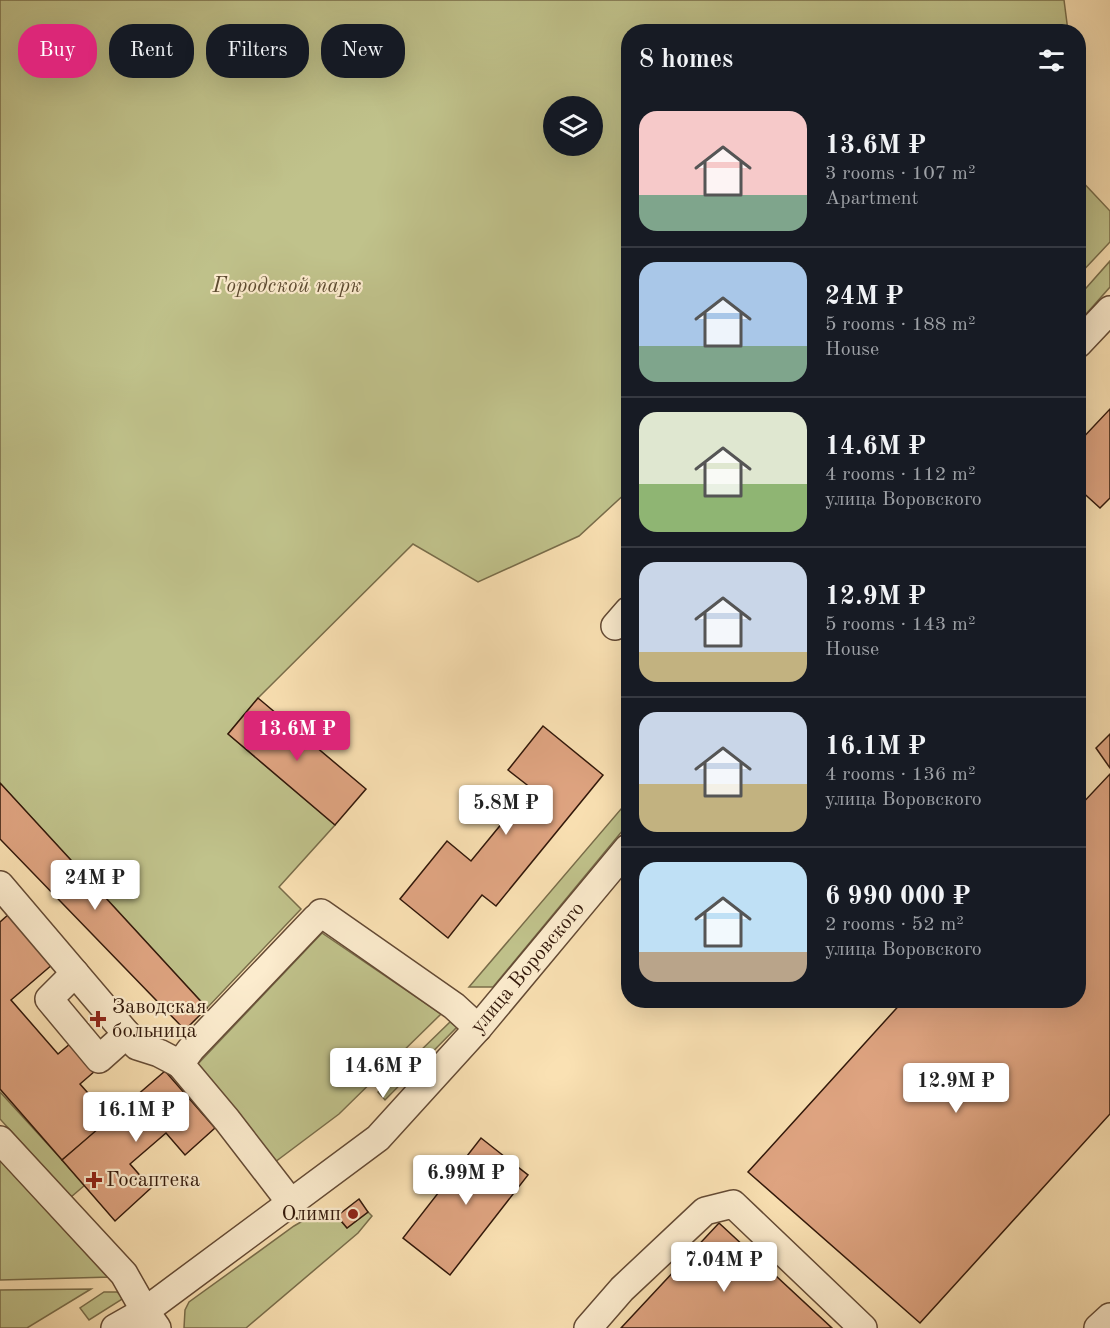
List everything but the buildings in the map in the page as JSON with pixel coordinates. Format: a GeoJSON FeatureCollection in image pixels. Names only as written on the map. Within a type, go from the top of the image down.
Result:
{"type":"FeatureCollection","features":[{"type":"Feature","properties":{"kind":"street"},"geometry":{"type":"LineString","coordinates":[[1086,336],[1110,310]]}},
{"type":"Feature","properties":{"kind":"street","name":"улица Воровского"},"geometry":{"type":"LineString","coordinates":[[115,1328],[151,1319],[291,1203],[378,1138],[478,1028],[621,856]]}},
{"type":"Feature","properties":{"kind":"street"},"geometry":{"type":"LineString","coordinates":[[0,885],[137,1046],[159,1053],[180,1064],[291,1203]]}},
{"type":"Feature","properties":{"kind":"street"},"geometry":{"type":"LineString","coordinates":[[180,1064],[191,1048],[318,915],[454,1006],[478,1028]]}},
{"type":"Feature","properties":{"kind":"street"},"geometry":{"type":"LineString","coordinates":[[75,973],[49,999],[92,1051],[99,1059],[127,1034]]}},
{"type":"Feature","properties":{"kind":"street"},"geometry":{"type":"LineString","coordinates":[[0,1140],[124,1274],[151,1319]]}},
{"type":"Feature","properties":{"kind":"street"},"geometry":{"type":"LineString","coordinates":[[588,1328],[622,1289],[705,1210],[734,1204],[862,1328]]}},
{"type":"Feature","properties":{"kind":"street"},"geometry":{"type":"LineString","coordinates":[[1098,1328],[1110,1317]]}},
{"type":"Feature","properties":{"kind":"green space","name":"Городской парк"},"geometry":{"type":"Polygon","coordinates":[[[0,0],[1064,0],[1067,24],[621,24],[621,497],[579,536],[478,582],[413,544],[258,698],[228,734],[335,825],[279,887],[301,909],[207,1008],[0,783],[0,0]]]}},
{"type":"Feature","properties":{"kind":"green space"},"geometry":{"type":"Polygon","coordinates":[[[1086,186],[1110,211],[1110,242],[1086,268],[1086,186]]]}},
{"type":"Feature","properties":{"kind":"green space"},"geometry":{"type":"Polygon","coordinates":[[[1110,261],[1110,287],[1086,314],[1086,288],[1110,261]]]}},
{"type":"Feature","properties":{"kind":"green space"},"geometry":{"type":"Polygon","coordinates":[[[621,809],[621,832],[493,987],[469,987],[621,809]]]}},
{"type":"Feature","properties":{"kind":"green space"},"geometry":{"type":"Polygon","coordinates":[[[322,933],[441,1014],[339,1114],[275,1162],[195,1067],[322,933]]]}},
{"type":"Feature","properties":{"kind":"green space"},"geometry":{"type":"Polygon","coordinates":[[[450,1022],[457,1027],[385,1100],[378,1092],[450,1022]]]}},
{"type":"Feature","properties":{"kind":"green space"},"geometry":{"type":"Polygon","coordinates":[[[0,1092],[85,1185],[71,1197],[0,1119],[0,1092]]]}},
{"type":"Feature","properties":{"kind":"green space"},"geometry":{"type":"Polygon","coordinates":[[[0,1153],[111,1277],[0,1280],[0,1153]]]}},
{"type":"Feature","properties":{"kind":"green space"},"geometry":{"type":"Polygon","coordinates":[[[318,1212],[335,1216],[347,1228],[368,1212],[372,1216],[358,1233],[246,1328],[184,1328],[185,1310],[189,1302],[294,1226],[318,1212]]]}},
{"type":"Feature","properties":{"kind":"green space"},"geometry":{"type":"Polygon","coordinates":[[[91,1289],[27,1328],[0,1328],[0,1290],[91,1289]]]}},
{"type":"Feature","properties":{"kind":"green space"},"geometry":{"type":"Polygon","coordinates":[[[104,1292],[117,1292],[124,1298],[89,1320],[80,1308],[104,1292]]]}},
{"type":"Feature","properties":{"kind":"place","name":"Заводская больница"},"geometry":{"type":"Point","coordinates":[98,1019]}},
{"type":"Feature","properties":{"kind":"place","name":"Госаптека"},"geometry":{"type":"Point","coordinates":[94,1180]}},
{"type":"Feature","properties":{"kind":"place","name":"Олимп"},"geometry":{"type":"Point","coordinates":[353,1214]}}]}
